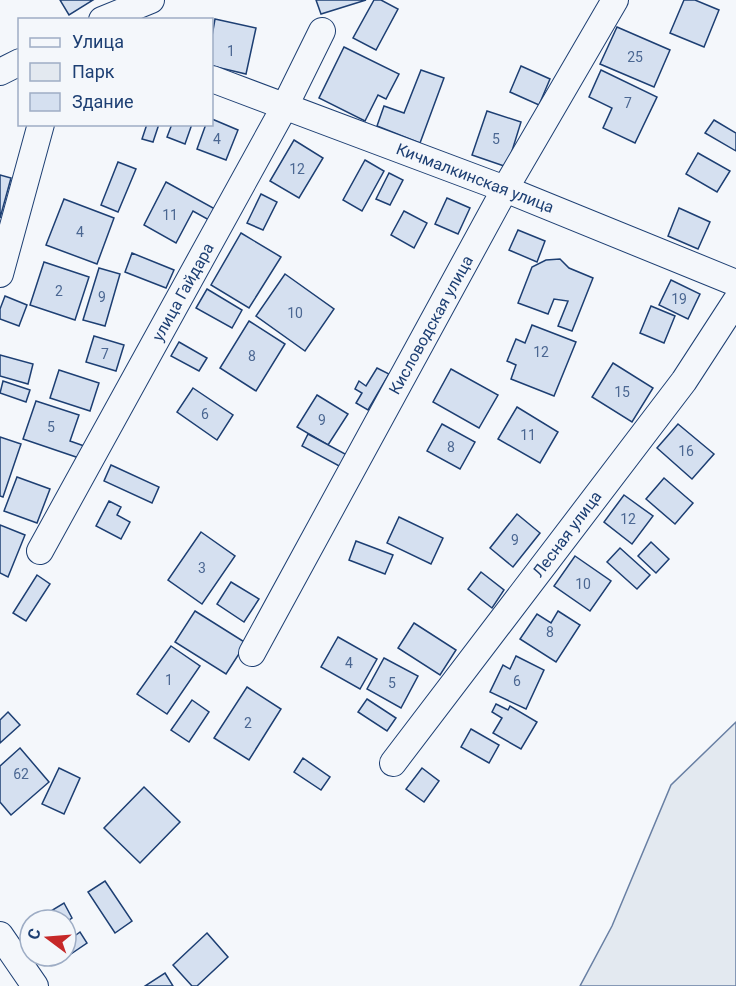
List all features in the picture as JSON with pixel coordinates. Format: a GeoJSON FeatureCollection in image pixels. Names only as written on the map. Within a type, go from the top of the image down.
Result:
{"type":"FeatureCollection","features":[{"type":"Feature","properties":{"kind":"street"},"geometry":{"type":"LineString","coordinates":[[107,18],[151,0]]}},
{"type":"Feature","properties":{"kind":"street","name":"Кисловодская улица"},"geometry":{"type":"LineString","coordinates":[[252,653],[505,189],[615,0]]}},
{"type":"Feature","properties":{"kind":"street","name":"улица Гайдара"},"geometry":{"type":"LineString","coordinates":[[40,550],[285,106],[322,31]]}},
{"type":"Feature","properties":{"kind":"street"},"geometry":{"type":"LineString","coordinates":[[0,72],[18,63]]}},
{"type":"Feature","properties":{"kind":"street","name":"Кичмалкинская улица"},"geometry":{"type":"LineString","coordinates":[[213,79],[505,189],[736,282]]}},
{"type":"Feature","properties":{"kind":"street"},"geometry":{"type":"LineString","coordinates":[[0,274],[40,126]]}},
{"type":"Feature","properties":{"kind":"street","name":"Лесная улица"},"geometry":{"type":"LineString","coordinates":[[393,763],[684,381],[736,301]]}},
{"type":"Feature","properties":{"kind":"street"},"geometry":{"type":"LineString","coordinates":[[0,935],[35,986]]}},
{"type":"Feature","properties":{"kind":"green space"},"geometry":{"type":"Polygon","coordinates":[[[736,722],[736,986],[580,986],[612,926],[671,785],[736,722]]]}},
{"type":"Feature","properties":{"kind":"building"},"geometry":{"type":"Polygon","coordinates":[[[60,0],[93,0],[69,15],[60,0]]]}},
{"type":"Feature","properties":{"kind":"building"},"geometry":{"type":"Polygon","coordinates":[[[316,0],[366,0],[321,14],[316,0]]]}},
{"type":"Feature","properties":{"kind":"building"},"geometry":{"type":"Polygon","coordinates":[[[374,0],[381,0],[398,9],[376,50],[353,38],[374,0]]]}},
{"type":"Feature","properties":{"kind":"building"},"geometry":{"type":"Polygon","coordinates":[[[684,0],[695,0],[719,10],[704,47],[670,33],[684,0]]]}},
{"type":"Feature","properties":{"kind":"building"},"geometry":{"type":"Polygon","coordinates":[[[215,19],[256,28],[246,74],[213,66],[215,19]]]}},
{"type":"Feature","properties":{"kind":"building"},"geometry":{"type":"Polygon","coordinates":[[[617,27],[670,50],[654,87],[600,64],[617,27]]]}},
{"type":"Feature","properties":{"kind":"building"},"geometry":{"type":"Polygon","coordinates":[[[344,47],[399,74],[386,99],[378,95],[365,121],[319,98],[344,47]]]}},
{"type":"Feature","properties":{"kind":"building"},"geometry":{"type":"Polygon","coordinates":[[[521,66],[550,79],[539,105],[510,92],[521,66]]]}},
{"type":"Feature","properties":{"kind":"building"},"geometry":{"type":"Polygon","coordinates":[[[421,70],[444,78],[420,143],[377,126],[384,106],[404,113],[421,70]]]}},
{"type":"Feature","properties":{"kind":"building"},"geometry":{"type":"Polygon","coordinates":[[[601,70],[657,97],[635,143],[603,128],[612,108],[589,97],[601,70]]]}},
{"type":"Feature","properties":{"kind":"building"},"geometry":{"type":"Polygon","coordinates":[[[487,111],[521,122],[507,167],[472,155],[487,111]]]}},
{"type":"Feature","properties":{"kind":"building"},"geometry":{"type":"Polygon","coordinates":[[[213,119],[238,130],[226,160],[197,149],[205,126],[213,126],[213,119]]]}},
{"type":"Feature","properties":{"kind":"building"},"geometry":{"type":"Polygon","coordinates":[[[714,120],[736,133],[736,151],[705,133],[714,120]]]}},
{"type":"Feature","properties":{"kind":"building"},"geometry":{"type":"Polygon","coordinates":[[[146,126],[158,126],[153,142],[142,139],[146,126]]]}},
{"type":"Feature","properties":{"kind":"building"},"geometry":{"type":"Polygon","coordinates":[[[171,126],[191,126],[185,144],[167,137],[171,126]]]}},
{"type":"Feature","properties":{"kind":"building"},"geometry":{"type":"Polygon","coordinates":[[[294,140],[323,158],[299,198],[270,181],[294,140]]]}},
{"type":"Feature","properties":{"kind":"building"},"geometry":{"type":"Polygon","coordinates":[[[698,153],[730,171],[717,192],[686,174],[698,153]]]}},
{"type":"Feature","properties":{"kind":"building"},"geometry":{"type":"Polygon","coordinates":[[[365,160],[384,171],[362,211],[343,200],[365,160]]]}},
{"type":"Feature","properties":{"kind":"building"},"geometry":{"type":"Polygon","coordinates":[[[118,162],[136,169],[118,212],[101,205],[118,162]]]}},
{"type":"Feature","properties":{"kind":"building"},"geometry":{"type":"Polygon","coordinates":[[[389,173],[403,180],[390,205],[376,199],[389,173]]]}},
{"type":"Feature","properties":{"kind":"building"},"geometry":{"type":"Polygon","coordinates":[[[0,175],[11,178],[0,218],[0,175]]]}},
{"type":"Feature","properties":{"kind":"building"},"geometry":{"type":"Polygon","coordinates":[[[166,182],[215,209],[209,220],[193,211],[176,243],[144,225],[166,182]]]}},
{"type":"Feature","properties":{"kind":"building"},"geometry":{"type":"Polygon","coordinates":[[[261,194],[277,202],[263,230],[247,223],[261,194]]]}},
{"type":"Feature","properties":{"kind":"building"},"geometry":{"type":"Polygon","coordinates":[[[447,198],[470,208],[458,234],[435,224],[447,198]]]}},
{"type":"Feature","properties":{"kind":"building"},"geometry":{"type":"Polygon","coordinates":[[[64,199],[114,218],[97,264],[46,245],[64,199]]]}},
{"type":"Feature","properties":{"kind":"building"},"geometry":{"type":"Polygon","coordinates":[[[679,208],[710,222],[698,249],[668,236],[679,208]]]}},
{"type":"Feature","properties":{"kind":"building"},"geometry":{"type":"Polygon","coordinates":[[[404,211],[427,223],[414,248],[391,235],[404,211]]]}},
{"type":"Feature","properties":{"kind":"building"},"geometry":{"type":"Polygon","coordinates":[[[518,230],[545,241],[537,262],[509,250],[518,230]]]}},
{"type":"Feature","properties":{"kind":"building"},"geometry":{"type":"Polygon","coordinates":[[[241,233],[281,257],[249,308],[211,285],[241,233]]]}},
{"type":"Feature","properties":{"kind":"building"},"geometry":{"type":"Polygon","coordinates":[[[132,253],[174,270],[166,288],[125,272],[132,253]]]}},
{"type":"Feature","properties":{"kind":"building"},"geometry":{"type":"Polygon","coordinates":[[[560,259],[569,268],[593,278],[572,331],[558,326],[568,301],[554,299],[548,314],[518,303],[532,267],[546,260],[560,259]]]}},
{"type":"Feature","properties":{"kind":"building"},"geometry":{"type":"Polygon","coordinates":[[[44,262],[89,277],[75,320],[30,305],[44,262]]]}},
{"type":"Feature","properties":{"kind":"building"},"geometry":{"type":"Polygon","coordinates":[[[99,268],[120,274],[105,326],[83,320],[99,268]]]}},
{"type":"Feature","properties":{"kind":"building"},"geometry":{"type":"Polygon","coordinates":[[[285,274],[334,309],[305,351],[256,316],[285,274]]]}},
{"type":"Feature","properties":{"kind":"building"},"geometry":{"type":"Polygon","coordinates":[[[671,280],[700,294],[688,319],[659,305],[671,280]]]}},
{"type":"Feature","properties":{"kind":"building"},"geometry":{"type":"Polygon","coordinates":[[[207,289],[242,310],[232,328],[196,308],[207,289]]]}},
{"type":"Feature","properties":{"kind":"building"},"geometry":{"type":"Polygon","coordinates":[[[5,296],[27,305],[19,326],[0,319],[0,309],[5,296]]]}},
{"type":"Feature","properties":{"kind":"building"},"geometry":{"type":"Polygon","coordinates":[[[651,306],[675,316],[664,343],[640,333],[651,306]]]}},
{"type":"Feature","properties":{"kind":"building"},"geometry":{"type":"Polygon","coordinates":[[[249,321],[285,344],[256,391],[220,368],[249,321]]]}},
{"type":"Feature","properties":{"kind":"building"},"geometry":{"type":"Polygon","coordinates":[[[532,325],[576,342],[554,396],[511,379],[516,365],[507,361],[516,339],[525,343],[532,325]]]}},
{"type":"Feature","properties":{"kind":"building"},"geometry":{"type":"Polygon","coordinates":[[[94,336],[124,345],[116,371],[86,362],[94,336]]]}},
{"type":"Feature","properties":{"kind":"building"},"geometry":{"type":"Polygon","coordinates":[[[179,342],[207,358],[199,371],[171,356],[179,342]]]}},
{"type":"Feature","properties":{"kind":"building"},"geometry":{"type":"Polygon","coordinates":[[[0,355],[33,364],[28,384],[0,376],[0,355]]]}},
{"type":"Feature","properties":{"kind":"building"},"geometry":{"type":"Polygon","coordinates":[[[613,363],[653,388],[632,422],[592,397],[613,363]]]}},
{"type":"Feature","properties":{"kind":"building"},"geometry":{"type":"Polygon","coordinates":[[[377,368],[389,374],[368,410],[356,403],[362,393],[355,389],[359,381],[366,386],[377,368]]]}},
{"type":"Feature","properties":{"kind":"building"},"geometry":{"type":"Polygon","coordinates":[[[451,369],[498,395],[479,428],[433,402],[451,369]]]}},
{"type":"Feature","properties":{"kind":"building"},"geometry":{"type":"Polygon","coordinates":[[[59,370],[99,383],[90,411],[50,398],[59,370]]]}},
{"type":"Feature","properties":{"kind":"building"},"geometry":{"type":"Polygon","coordinates":[[[3,381],[30,390],[26,402],[0,393],[3,381]]]}},
{"type":"Feature","properties":{"kind":"building"},"geometry":{"type":"Polygon","coordinates":[[[193,388],[233,415],[217,440],[177,412],[193,388]]]}},
{"type":"Feature","properties":{"kind":"building"},"geometry":{"type":"Polygon","coordinates":[[[317,395],[348,414],[328,445],[297,427],[317,395]]]}},
{"type":"Feature","properties":{"kind":"building"},"geometry":{"type":"Polygon","coordinates":[[[36,401],[79,415],[70,441],[87,447],[82,459],[23,439],[36,401]]]}},
{"type":"Feature","properties":{"kind":"building"},"geometry":{"type":"Polygon","coordinates":[[[517,407],[558,432],[540,463],[498,439],[517,407]]]}},
{"type":"Feature","properties":{"kind":"building"},"geometry":{"type":"Polygon","coordinates":[[[442,424],[475,442],[460,469],[427,451],[442,424]]]}},
{"type":"Feature","properties":{"kind":"building"},"geometry":{"type":"Polygon","coordinates":[[[678,424],[714,454],[692,479],[657,448],[678,424]]]}},
{"type":"Feature","properties":{"kind":"building"},"geometry":{"type":"Polygon","coordinates":[[[308,434],[347,455],[341,467],[302,446],[308,434]]]}},
{"type":"Feature","properties":{"kind":"building"},"geometry":{"type":"Polygon","coordinates":[[[0,437],[21,444],[3,497],[0,496],[0,437]]]}},
{"type":"Feature","properties":{"kind":"building"},"geometry":{"type":"Polygon","coordinates":[[[111,465],[159,487],[152,503],[104,481],[111,465]]]}},
{"type":"Feature","properties":{"kind":"building"},"geometry":{"type":"Polygon","coordinates":[[[17,477],[50,489],[37,523],[4,511],[17,477]]]}},
{"type":"Feature","properties":{"kind":"building"},"geometry":{"type":"Polygon","coordinates":[[[664,478],[693,503],[675,524],[646,499],[664,478]]]}},
{"type":"Feature","properties":{"kind":"building"},"geometry":{"type":"Polygon","coordinates":[[[624,495],[653,516],[632,544],[604,522],[624,495]]]}},
{"type":"Feature","properties":{"kind":"building"},"geometry":{"type":"Polygon","coordinates":[[[109,501],[121,507],[117,515],[130,522],[121,539],[96,526],[109,501]]]}},
{"type":"Feature","properties":{"kind":"building"},"geometry":{"type":"Polygon","coordinates":[[[517,514],[540,533],[513,567],[490,548],[517,514]]]}},
{"type":"Feature","properties":{"kind":"building"},"geometry":{"type":"Polygon","coordinates":[[[399,517],[443,538],[431,564],[387,543],[399,517]]]}},
{"type":"Feature","properties":{"kind":"building"},"geometry":{"type":"Polygon","coordinates":[[[0,525],[25,535],[8,577],[0,573],[0,525]]]}},
{"type":"Feature","properties":{"kind":"building"},"geometry":{"type":"Polygon","coordinates":[[[201,532],[235,556],[202,604],[168,580],[201,532]]]}},
{"type":"Feature","properties":{"kind":"building"},"geometry":{"type":"Polygon","coordinates":[[[356,541],[393,555],[385,574],[349,560],[356,541]]]}},
{"type":"Feature","properties":{"kind":"building"},"geometry":{"type":"Polygon","coordinates":[[[651,542],[669,559],[656,573],[638,556],[651,542]]]}},
{"type":"Feature","properties":{"kind":"building"},"geometry":{"type":"Polygon","coordinates":[[[620,548],[650,575],[637,589],[607,562],[620,548]]]}},
{"type":"Feature","properties":{"kind":"building"},"geometry":{"type":"Polygon","coordinates":[[[575,556],[611,581],[590,611],[554,586],[575,556]]]}},
{"type":"Feature","properties":{"kind":"building"},"geometry":{"type":"Polygon","coordinates":[[[481,572],[504,590],[492,608],[468,589],[481,572]]]}},
{"type":"Feature","properties":{"kind":"building"},"geometry":{"type":"Polygon","coordinates":[[[37,575],[50,584],[26,621],[13,613],[37,575]]]}},
{"type":"Feature","properties":{"kind":"building"},"geometry":{"type":"Polygon","coordinates":[[[231,582],[259,599],[244,622],[217,604],[231,582]]]}},
{"type":"Feature","properties":{"kind":"building"},"geometry":{"type":"Polygon","coordinates":[[[195,611],[246,643],[226,674],[175,642],[195,611]]]}},
{"type":"Feature","properties":{"kind":"building"},"geometry":{"type":"Polygon","coordinates":[[[558,611],[580,625],[556,662],[520,639],[537,614],[551,623],[558,611]]]}},
{"type":"Feature","properties":{"kind":"building"},"geometry":{"type":"Polygon","coordinates":[[[414,623],[456,650],[440,675],[398,648],[414,623]]]}},
{"type":"Feature","properties":{"kind":"building"},"geometry":{"type":"Polygon","coordinates":[[[338,637],[377,659],[360,689],[321,667],[338,637]]]}},
{"type":"Feature","properties":{"kind":"building"},"geometry":{"type":"Polygon","coordinates":[[[171,646],[200,666],[167,714],[137,694],[171,646]]]}},
{"type":"Feature","properties":{"kind":"building"},"geometry":{"type":"Polygon","coordinates":[[[516,656],[544,670],[526,709],[490,692],[503,665],[510,669],[516,656]]]}},
{"type":"Feature","properties":{"kind":"building"},"geometry":{"type":"Polygon","coordinates":[[[384,658],[418,676],[401,708],[367,689],[384,658]]]}},
{"type":"Feature","properties":{"kind":"building"},"geometry":{"type":"Polygon","coordinates":[[[247,687],[281,709],[249,760],[214,738],[247,687]]]}},
{"type":"Feature","properties":{"kind":"building"},"geometry":{"type":"Polygon","coordinates":[[[367,699],[396,718],[387,731],[358,712],[367,699]]]}},
{"type":"Feature","properties":{"kind":"building"},"geometry":{"type":"Polygon","coordinates":[[[192,700],[209,712],[189,742],[171,730],[192,700]]]}},
{"type":"Feature","properties":{"kind":"building"},"geometry":{"type":"Polygon","coordinates":[[[496,704],[508,710],[510,706],[537,722],[521,749],[493,733],[502,718],[492,712],[496,704]]]}},
{"type":"Feature","properties":{"kind":"building"},"geometry":{"type":"Polygon","coordinates":[[[8,712],[20,725],[0,743],[0,720],[8,712]]]}},
{"type":"Feature","properties":{"kind":"building"},"geometry":{"type":"Polygon","coordinates":[[[471,729],[499,745],[489,763],[461,747],[471,729]]]}},
{"type":"Feature","properties":{"kind":"building"},"geometry":{"type":"Polygon","coordinates":[[[20,748],[49,782],[11,815],[0,802],[0,766],[20,748]]]}},
{"type":"Feature","properties":{"kind":"building"},"geometry":{"type":"Polygon","coordinates":[[[303,758],[330,777],[321,790],[294,772],[303,758]]]}},
{"type":"Feature","properties":{"kind":"building"},"geometry":{"type":"Polygon","coordinates":[[[59,768],[80,778],[64,814],[42,804],[59,768]]]}},
{"type":"Feature","properties":{"kind":"building"},"geometry":{"type":"Polygon","coordinates":[[[422,768],[439,781],[424,802],[406,789],[422,768]]]}},
{"type":"Feature","properties":{"kind":"building"},"geometry":{"type":"Polygon","coordinates":[[[144,787],[180,822],[140,863],[104,828],[144,787]]]}},
{"type":"Feature","properties":{"kind":"building"},"geometry":{"type":"Polygon","coordinates":[[[105,881],[132,921],[115,933],[88,892],[105,881]]]}},
{"type":"Feature","properties":{"kind":"building"},"geometry":{"type":"Polygon","coordinates":[[[64,903],[67,908],[56,908],[64,903]]]}},
{"type":"Feature","properties":{"kind":"building"},"geometry":{"type":"Polygon","coordinates":[[[80,932],[87,943],[78,949],[78,934],[80,932]]]}},
{"type":"Feature","properties":{"kind":"building"},"geometry":{"type":"Polygon","coordinates":[[[207,933],[228,957],[197,986],[192,986],[173,965],[207,933]]]}},
{"type":"Feature","properties":{"kind":"building"},"geometry":{"type":"Polygon","coordinates":[[[165,973],[173,986],[145,986],[165,973]]]}}]}
